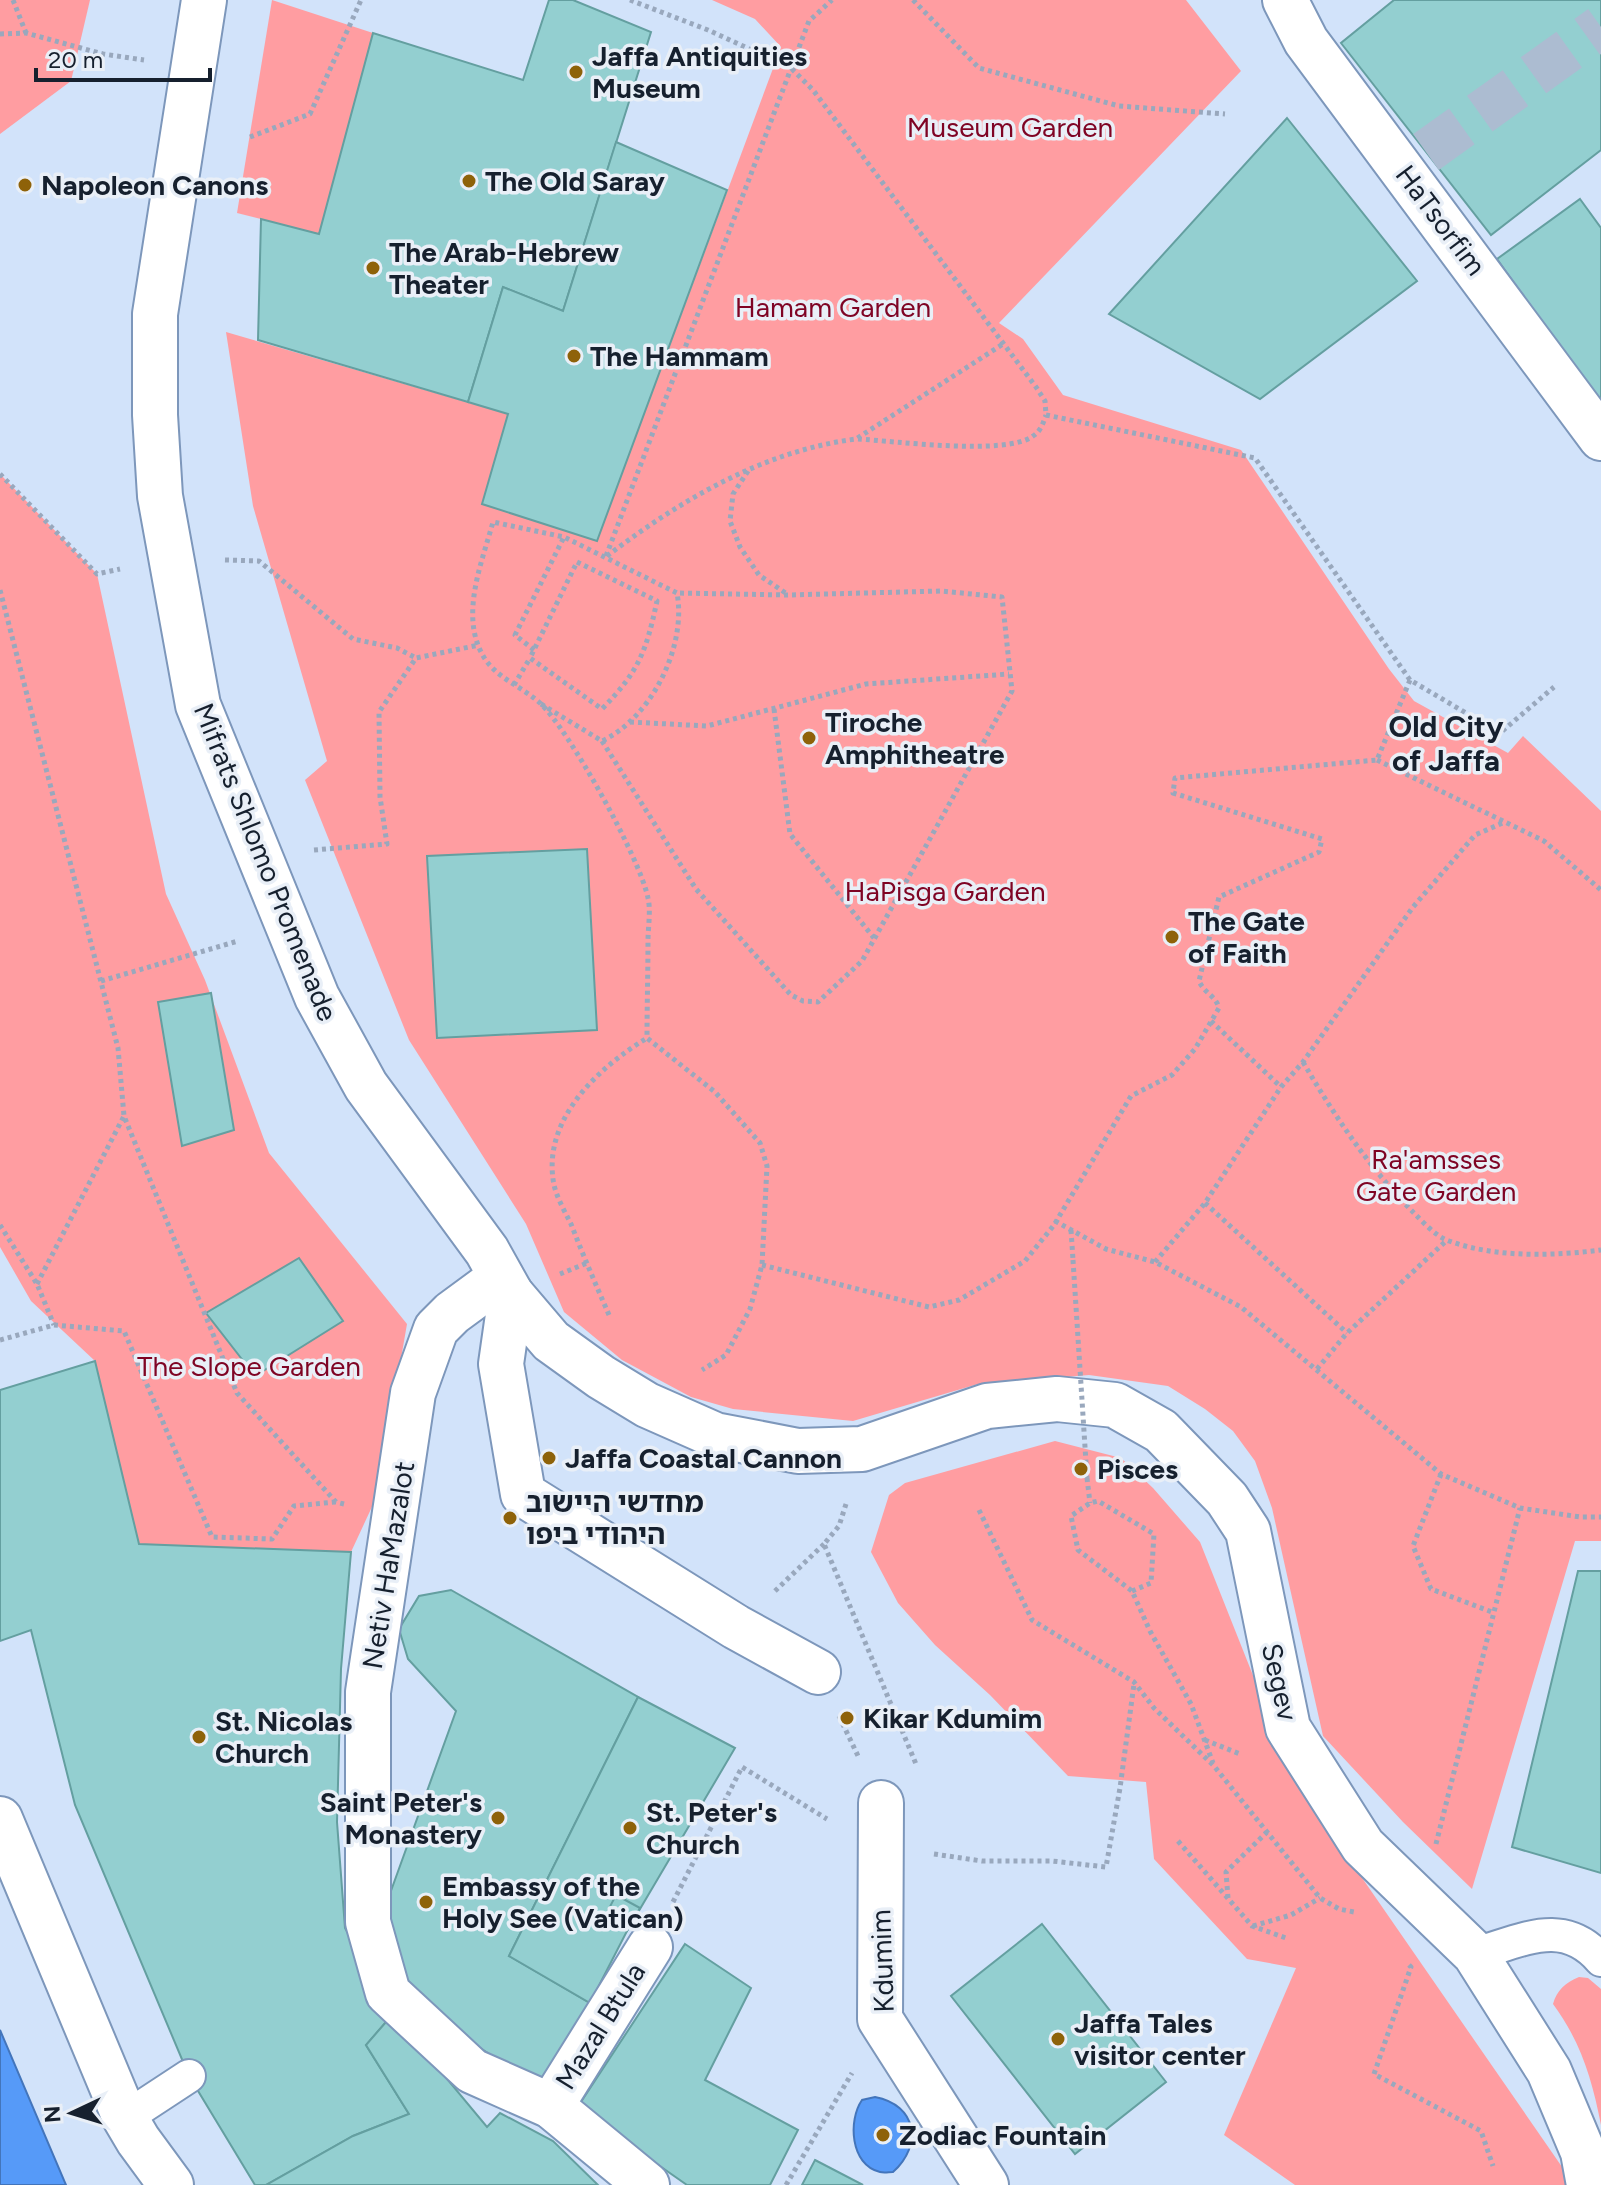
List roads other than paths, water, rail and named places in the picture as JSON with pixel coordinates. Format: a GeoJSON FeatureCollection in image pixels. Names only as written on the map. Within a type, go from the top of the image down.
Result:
{"type":"FeatureCollection","features":[{"type":"Feature","properties":{"kind":"street","name":"Mifrats Shlomo Promenade"},"geometry":{"type":"LineString","coordinates":[[204,0],[155,314],[160,496],[198,705],[317,997],[366,1086],[487,1251],[506,1286],[551,1341],[647,1405],[715,1435],[798,1451],[862,1449]]}},
{"type":"Feature","properties":{"kind":"street","name":"HaTsorfim"},"geometry":{"type":"LineString","coordinates":[[1285,0],[1306,41],[1415,160],[1601,438]]}},
{"type":"Feature","properties":{"kind":"street","name":"Netiv HaMazalot"},"geometry":{"type":"LineString","coordinates":[[506,1286],[452,1313],[436,1329],[413,1393],[368,1692],[368,1922],[388,1993],[472,2071],[551,2106],[647,2185]]}},
{"type":"Feature","properties":{"kind":"street"},"geometry":{"type":"LineString","coordinates":[[506,1286],[501,1364],[523,1494],[736,1627],[818,1672]]}},
{"type":"Feature","properties":{"kind":"street","name":"Segev"},"geometry":{"type":"LineString","coordinates":[[862,1449],[987,1406],[1057,1399],[1115,1405],[1161,1431],[1227,1499],[1248,1531],[1288,1728],[1363,1846],[1475,1954],[1549,2071],[1583,2152],[1589,2185]]}},
{"type":"Feature","properties":{"kind":"street","name":"Kdumim"},"geometry":{"type":"LineString","coordinates":[[881,1803],[880,2019],[986,2185]]}},
{"type":"Feature","properties":{"kind":"street"},"geometry":{"type":"LineString","coordinates":[[0,1819],[132,2129],[171,2185]]}},
{"type":"Feature","properties":{"kind":"street","name":"Mazal Btula"},"geometry":{"type":"LineString","coordinates":[[551,2106],[660,1928]]}},
{"type":"Feature","properties":{"kind":"lane"},"geometry":{"type":"LineString","coordinates":[[1475,1954],[1557,1933],[1579,1942],[1601,1960]]}},
{"type":"Feature","properties":{"kind":"lane"},"geometry":{"type":"LineString","coordinates":[[132,2129],[189,2076]]}},
{"type":"Feature","properties":{"kind":"water"},"geometry":{"type":"Polygon","coordinates":[[[0,2030],[66,2185],[0,2185],[0,2030]]]}},
{"type":"Feature","properties":{"kind":"water","name":"Zodiac Fountain"},"geometry":{"type":"Polygon","coordinates":[[[875,2097],[900,2108],[911,2127],[909,2150],[893,2172],[870,2168],[857,2151],[854,2141],[855,2119],[862,2100],[875,2097]]]}},
{"type":"Feature","properties":{"kind":"tunnel"},"geometry":{"type":"LineString","coordinates":[[1426,152],[1601,27]]}},
{"type":"Feature","properties":{"kind":"place","name":"Jaffa Antiquities Museum"},"geometry":{"type":"Point","coordinates":[576,72]}},
{"type":"Feature","properties":{"kind":"place","name":"The Old Saray"},"geometry":{"type":"Point","coordinates":[469,181]}},
{"type":"Feature","properties":{"kind":"place","name":"Napoleon Canons"},"geometry":{"type":"Point","coordinates":[25,185]}},
{"type":"Feature","properties":{"kind":"place","name":"The Arab-Hebrew Theater"},"geometry":{"type":"Point","coordinates":[373,268]}},
{"type":"Feature","properties":{"kind":"place","name":"The Hammam"},"geometry":{"type":"Point","coordinates":[574,356]}},
{"type":"Feature","properties":{"kind":"place","name":"Tiroche Amphitheatre"},"geometry":{"type":"Point","coordinates":[809,738]}},
{"type":"Feature","properties":{"kind":"place","name":"The Gate of Faith"},"geometry":{"type":"Point","coordinates":[1172,937]}},
{"type":"Feature","properties":{"kind":"place","name":"Jaffa Coastal Cannon"},"geometry":{"type":"Point","coordinates":[549,1458]}},
{"type":"Feature","properties":{"kind":"place","name":"Pisces"},"geometry":{"type":"Point","coordinates":[1081,1469]}},
{"type":"Feature","properties":{"kind":"place","name":"מחדשי היישוב היהודי ביפו"},"geometry":{"type":"Point","coordinates":[510,1518]}},
{"type":"Feature","properties":{"kind":"place","name":"Kikar Kdumim"},"geometry":{"type":"Point","coordinates":[847,1718]}},
{"type":"Feature","properties":{"kind":"place","name":"St. Nicolas Church"},"geometry":{"type":"Point","coordinates":[199,1737]}},
{"type":"Feature","properties":{"kind":"place","name":"Saint Peter's Monastery"},"geometry":{"type":"Point","coordinates":[498,1818]}},
{"type":"Feature","properties":{"kind":"place","name":"St. Peter's Church"},"geometry":{"type":"Point","coordinates":[630,1828]}},
{"type":"Feature","properties":{"kind":"place","name":"Embassy of the Holy See (Vatican)"},"geometry":{"type":"Point","coordinates":[426,1902]}},
{"type":"Feature","properties":{"kind":"place","name":"Jaffa Tales visitor center"},"geometry":{"type":"Point","coordinates":[1058,2039]}},
{"type":"Feature","properties":{"kind":"place","name":"Zodiac Fountain"},"geometry":{"type":"Point","coordinates":[883,2135]}},
{"type":"Feature","properties":{"kind":"district","name":"Old City of Jaffa"},"geometry":{"type":"Point","coordinates":[1446,743]}},
{"type":"Feature","properties":{"kind":"park label","name":"Museum Garden"},"geometry":{"type":"Point","coordinates":[1010,127]}},
{"type":"Feature","properties":{"kind":"park label","name":"Hamam Garden"},"geometry":{"type":"Point","coordinates":[833,307]}},
{"type":"Feature","properties":{"kind":"park label","name":"HaPisga Garden"},"geometry":{"type":"Point","coordinates":[945,891]}},
{"type":"Feature","properties":{"kind":"park label","name":"Ra'amsses Gate Garden"},"geometry":{"type":"Point","coordinates":[1436,1175]}},
{"type":"Feature","properties":{"kind":"park label","name":"The Slope Garden"},"geometry":{"type":"Point","coordinates":[249,1366]}}]}
